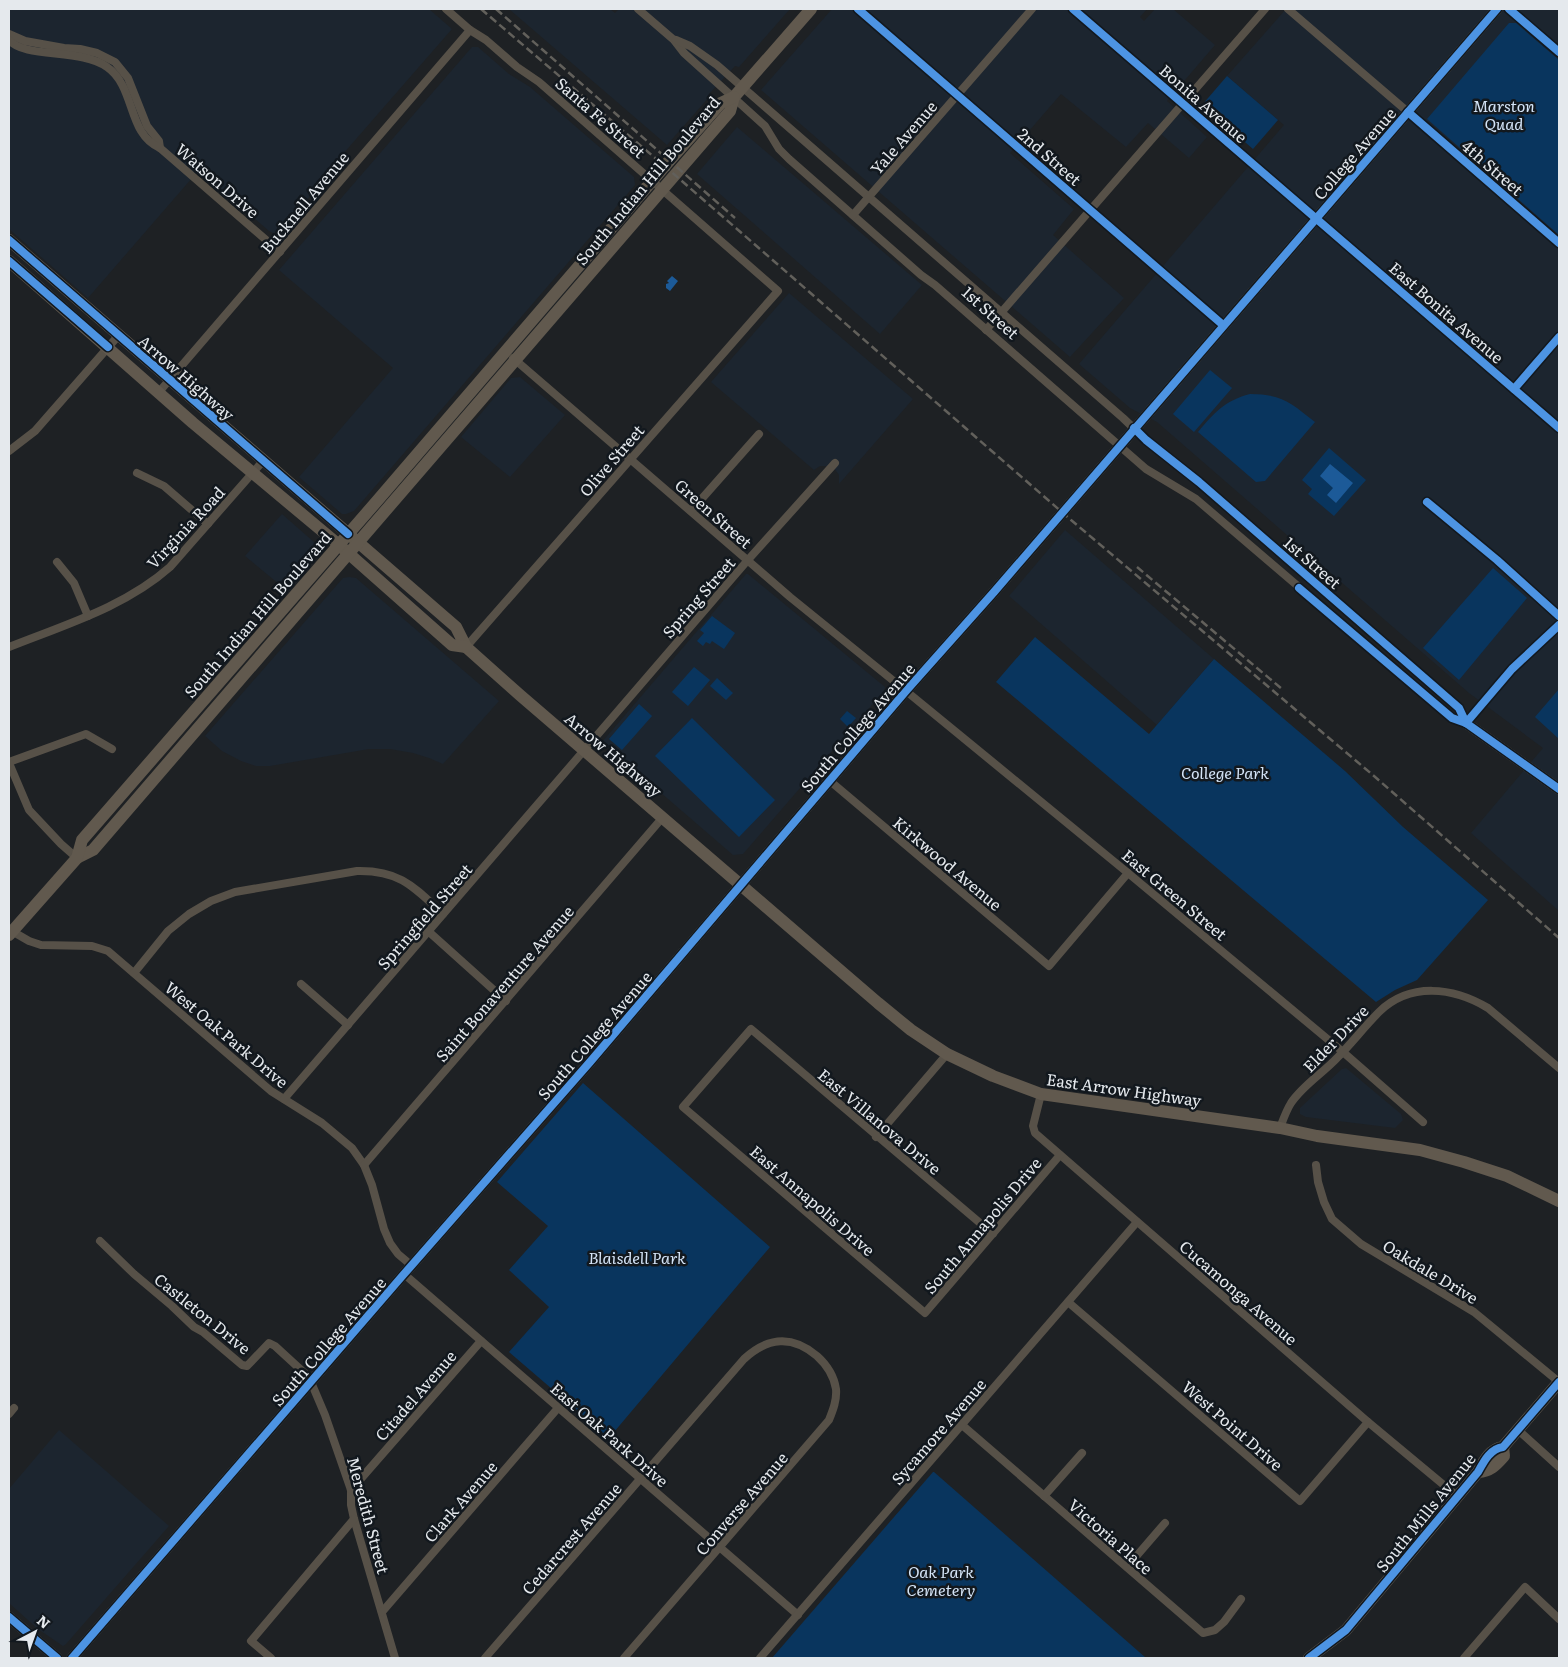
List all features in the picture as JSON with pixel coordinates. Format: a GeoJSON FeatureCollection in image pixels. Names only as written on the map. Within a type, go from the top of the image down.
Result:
{"type":"FeatureCollection","features":[{"type":"Feature","properties":{"kind":"main road","name":"South Indian Hill Boulevard"},"geometry":{"type":"LineString","coordinates":[[76,858],[94,850],[348,554],[353,538],[658,185],[730,111],[738,92],[811,9]]}},
{"type":"Feature","properties":{"kind":"main road","name":"Arrow Highway"},"geometry":{"type":"LineString","coordinates":[[9,240],[456,627],[466,647],[741,884]]}},
{"type":"Feature","properties":{"kind":"main road","name":"Arrow Highway"},"geometry":{"type":"LineString","coordinates":[[9,261],[452,645],[466,647]]}},
{"type":"Feature","properties":{"kind":"main road","name":"South Indian Hill Boulevard"},"geometry":{"type":"LineString","coordinates":[[10,932],[76,858],[82,840],[338,545],[353,538]]}},
{"type":"Feature","properties":{"kind":"main road","name":"East Arrow Highway"},"geometry":{"type":"LineString","coordinates":[[741,884],[911,1030],[947,1054],[993,1076],[1041,1094],[1420,1150],[1507,1176],[1559,1201]]}},
{"type":"Feature","properties":{"kind":"main road","name":"South Mills Avenue"},"geometry":{"type":"LineString","coordinates":[[1309,1658],[1346,1630],[1478,1472],[1495,1467],[1504,1456],[1503,1446],[1559,1382]]}},
{"type":"Feature","properties":{"kind":"street","name":"Santa Fe Street"},"geometry":{"type":"LineString","coordinates":[[446,9],[517,67],[539,82],[778,291]]}},
{"type":"Feature","properties":{"kind":"street","name":"1st Street"},"geometry":{"type":"LineString","coordinates":[[638,9],[674,40],[684,53],[738,92],[869,198],[1146,440],[1200,482],[1459,708],[1466,723]]}},
{"type":"Feature","properties":{"kind":"street","name":"2nd Street"},"geometry":{"type":"LineString","coordinates":[[858,9],[1223,325]]}},
{"type":"Feature","properties":{"kind":"street","name":"Yale Avenue"},"geometry":{"type":"LineString","coordinates":[[853,215],[1032,9]]}},
{"type":"Feature","properties":{"kind":"street","name":"Bonita Avenue"},"geometry":{"type":"LineString","coordinates":[[1073,9],[1316,218]]}},
{"type":"Feature","properties":{"kind":"street"},"geometry":{"type":"LineString","coordinates":[[986,330],[1265,9]]}},
{"type":"Feature","properties":{"kind":"street"},"geometry":{"type":"LineString","coordinates":[[1288,9],[1408,112]]}},
{"type":"Feature","properties":{"kind":"street","name":"College Avenue"},"geometry":{"type":"LineString","coordinates":[[1134,428],[1497,9]]}},
{"type":"Feature","properties":{"kind":"street","name":"Bucknell Avenue"},"geometry":{"type":"LineString","coordinates":[[159,392],[470,30]]}},
{"type":"Feature","properties":{"kind":"street","name":"Watson Drive"},"geometry":{"type":"LineString","coordinates":[[9,34],[25,41],[97,53],[115,62],[128,78],[147,126],[159,141],[160,148]]}},
{"type":"Feature","properties":{"kind":"street","name":"Watson Drive"},"geometry":{"type":"LineString","coordinates":[[9,40],[20,48],[78,55],[94,59],[108,67],[123,82],[140,129],[153,145],[160,148],[280,252]]}},
{"type":"Feature","properties":{"kind":"street","name":"1st Street"},"geometry":{"type":"LineString","coordinates":[[674,40],[690,46],[706,56],[738,92],[765,126],[779,149],[789,159],[920,275],[935,285],[1146,469],[1196,499],[1452,718],[1466,723],[1559,789]]}},
{"type":"Feature","properties":{"kind":"street","name":"East Bonita Avenue"},"geometry":{"type":"LineString","coordinates":[[1316,218],[1559,428]]}},
{"type":"Feature","properties":{"kind":"street","name":"Olive Street"},"geometry":{"type":"LineString","coordinates":[[466,647],[778,291]]}},
{"type":"Feature","properties":{"kind":"street"},"geometry":{"type":"LineString","coordinates":[[9,451],[35,431],[118,336]]}},
{"type":"Feature","properties":{"kind":"street"},"geometry":{"type":"LineString","coordinates":[[1514,389],[1559,337]]}},
{"type":"Feature","properties":{"kind":"street","name":"Green Street"},"geometry":{"type":"LineString","coordinates":[[511,356],[790,597],[906,691]]}},
{"type":"Feature","properties":{"kind":"street","name":"South College Avenue"},"geometry":{"type":"LineString","coordinates":[[72,1658],[583,1069],[1134,428]]}},
{"type":"Feature","properties":{"kind":"street"},"geometry":{"type":"LineString","coordinates":[[691,511],[759,434]]}},
{"type":"Feature","properties":{"kind":"street","name":"Virginia Road"},"geometry":{"type":"LineString","coordinates":[[9,647],[115,604],[157,579],[170,567],[263,461]]}},
{"type":"Feature","properties":{"kind":"street","name":"Spring Street"},"geometry":{"type":"LineString","coordinates":[[584,750],[835,463]]}},
{"type":"Feature","properties":{"kind":"street"},"geometry":{"type":"LineString","coordinates":[[137,473],[164,486],[208,524]]}},
{"type":"Feature","properties":{"kind":"street"},"geometry":{"type":"LineString","coordinates":[[57,562],[74,584],[88,616]]}},
{"type":"Feature","properties":{"kind":"street"},"geometry":{"type":"LineString","coordinates":[[1466,723],[1512,669],[1559,625]]}},
{"type":"Feature","properties":{"kind":"street","name":"East Green Street"},"geometry":{"type":"LineString","coordinates":[[906,691],[1343,1052],[1423,1122]]}},
{"type":"Feature","properties":{"kind":"street"},"geometry":{"type":"LineString","coordinates":[[76,858],[29,810],[9,762],[86,734],[112,748]]}},
{"type":"Feature","properties":{"kind":"street","name":"Springfield Street"},"geometry":{"type":"LineString","coordinates":[[284,1099],[584,750]]}},
{"type":"Feature","properties":{"kind":"street","name":"Kirkwood Avenue"},"geometry":{"type":"LineString","coordinates":[[830,780],[1049,966],[1128,874]]}},
{"type":"Feature","properties":{"kind":"street","name":"Saint Bonaventure Avenue"},"geometry":{"type":"LineString","coordinates":[[364,1166],[663,817]]}},
{"type":"Feature","properties":{"kind":"street"},"geometry":{"type":"LineString","coordinates":[[134,973],[168,931],[189,914],[211,901],[235,892],[357,871],[374,871],[404,880],[443,914]]}},
{"type":"Feature","properties":{"kind":"street"},"geometry":{"type":"LineString","coordinates":[[428,931],[506,1001]]}},
{"type":"Feature","properties":{"kind":"street","name":"West Oak Park Drive"},"geometry":{"type":"LineString","coordinates":[[10,932],[41,945],[92,946],[108,951],[271,1091],[322,1123],[352,1148],[364,1166],[372,1185],[384,1229],[390,1243],[407,1270]]}},
{"type":"Feature","properties":{"kind":"street"},"geometry":{"type":"LineString","coordinates":[[301,984],[348,1025]]}},
{"type":"Feature","properties":{"kind":"street","name":"Elder Drive"},"geometry":{"type":"LineString","coordinates":[[1280,1128],[1286,1112],[1298,1094],[1343,1052],[1380,1011],[1392,1002],[1410,993],[1429,990],[1460,994],[1481,1004],[1559,1068]]}},
{"type":"Feature","properties":{"kind":"street","name":"East Villanova Drive"},"geometry":{"type":"LineString","coordinates":[[684,1107],[751,1029],[992,1234]]}},
{"type":"Feature","properties":{"kind":"street"},"geometry":{"type":"LineString","coordinates":[[876,1137],[947,1054]]}},
{"type":"Feature","properties":{"kind":"street","name":"Cucamonga Avenue"},"geometry":{"type":"LineString","coordinates":[[1041,1094],[1033,1126],[1035,1133],[1368,1422],[1457,1496]]}},
{"type":"Feature","properties":{"kind":"street","name":"East Annapolis Drive"},"geometry":{"type":"LineString","coordinates":[[684,1107],[925,1313]]}},
{"type":"Feature","properties":{"kind":"street","name":"South Annapolis Drive"},"geometry":{"type":"LineString","coordinates":[[925,1313],[1060,1155]]}},
{"type":"Feature","properties":{"kind":"street","name":"Oakdale Drive"},"geometry":{"type":"LineString","coordinates":[[1316,1165],[1318,1182],[1324,1202],[1332,1218],[1361,1244],[1474,1312],[1559,1382]]}},
{"type":"Feature","properties":{"kind":"street","name":"Sycamore Avenue"},"geometry":{"type":"LineString","coordinates":[[760,1658],[1137,1222]]}},
{"type":"Feature","properties":{"kind":"street","name":"Castleton Drive"},"geometry":{"type":"LineString","coordinates":[[100,1241],[194,1327],[203,1332],[242,1365],[247,1366],[269,1343],[312,1381]]}},
{"type":"Feature","properties":{"kind":"street","name":"East Oak Park Drive"},"geometry":{"type":"LineString","coordinates":[[407,1270],[481,1341],[798,1615]]}},
{"type":"Feature","properties":{"kind":"street","name":"West Point Drive"},"geometry":{"type":"LineString","coordinates":[[1068,1302],[1300,1502],[1368,1422]]}},
{"type":"Feature","properties":{"kind":"street","name":"Citadel Avenue"},"geometry":{"type":"LineString","coordinates":[[351,1490],[481,1341]]}},
{"type":"Feature","properties":{"kind":"street","name":"Cedarcrest Avenue"},"geometry":{"type":"LineString","coordinates":[[485,1658],[744,1358],[752,1351],[771,1342],[781,1341],[800,1344],[815,1355]]}},
{"type":"Feature","properties":{"kind":"street","name":"Converse Avenue"},"geometry":{"type":"LineString","coordinates":[[624,1658],[829,1420],[834,1409],[836,1389],[829,1369],[815,1355]]}},
{"type":"Feature","properties":{"kind":"street","name":"Meredith Street"},"geometry":{"type":"LineString","coordinates":[[312,1381],[351,1490],[351,1505],[354,1519],[395,1658]]}},
{"type":"Feature","properties":{"kind":"street","name":"Clark Avenue"},"geometry":{"type":"LineString","coordinates":[[382,1612],[558,1408]]}},
{"type":"Feature","properties":{"kind":"street","name":"Victoria Place"},"geometry":{"type":"LineString","coordinates":[[962,1425],[1203,1633],[1215,1630],[1224,1622],[1241,1599]]}},
{"type":"Feature","properties":{"kind":"street"},"geometry":{"type":"LineString","coordinates":[[1518,1430],[1559,1467]]}},
{"type":"Feature","properties":{"kind":"street"},"geometry":{"type":"LineString","coordinates":[[1044,1496],[1082,1453]]}},
{"type":"Feature","properties":{"kind":"street"},"geometry":{"type":"LineString","coordinates":[[271,1658],[251,1641],[354,1519]]}},
{"type":"Feature","properties":{"kind":"street"},"geometry":{"type":"LineString","coordinates":[[1126,1567],[1165,1523]]}},
{"type":"Feature","properties":{"kind":"street"},"geometry":{"type":"LineString","coordinates":[[1464,1658],[1524,1587],[1559,1619]]}},
{"type":"Feature","properties":{"kind":"street"},"geometry":{"type":"LineString","coordinates":[[9,1617],[57,1658]]}},
{"type":"Feature","properties":{"kind":"shaded area"},"geometry":{"type":"Polygon","coordinates":[[[9,9],[429,9],[452,29],[343,154],[336,166],[280,231],[273,233],[269,231],[199,170],[88,298],[9,229],[9,9]]]}},
{"type":"Feature","properties":{"kind":"shaded area"},"geometry":{"type":"Polygon","coordinates":[[[509,9],[610,9],[615,13],[619,9],[790,9],[739,67],[735,66],[709,94],[710,96],[667,145],[509,9]]]}},
{"type":"Feature","properties":{"kind":"shaded area"},"geometry":{"type":"Polygon","coordinates":[[[832,9],[1147,9],[1140,17],[1144,21],[1155,9],[1173,9],[1215,45],[1167,101],[1207,137],[1189,158],[1148,123],[1126,147],[1061,94],[1010,153],[1074,209],[1053,235],[1124,298],[1070,357],[761,90],[832,9]]]}},
{"type":"Feature","properties":{"kind":"shaded area"},"geometry":{"type":"Polygon","coordinates":[[[1286,9],[1559,9],[1559,911],[1471,833],[1543,748],[1469,693],[1157,422],[1130,408],[1079,364],[1284,125],[1227,76],[1286,9]]]}},
{"type":"Feature","properties":{"kind":"shaded area"},"geometry":{"type":"Polygon","coordinates":[[[472,47],[478,47],[509,74],[530,87],[634,177],[635,185],[354,511],[342,514],[299,477],[393,368],[279,270],[472,47]]]}},
{"type":"Feature","properties":{"kind":"shaded area"},"geometry":{"type":"Polygon","coordinates":[[[737,127],[922,285],[880,334],[697,174],[737,127]]]}},
{"type":"Feature","properties":{"kind":"shaded area"},"geometry":{"type":"Polygon","coordinates":[[[672,276],[678,281],[670,291],[666,288],[666,284],[669,283],[667,281],[672,276]]]}},
{"type":"Feature","properties":{"kind":"shaded area"},"geometry":{"type":"Polygon","coordinates":[[[789,293],[913,399],[839,484],[839,475],[834,468],[820,466],[814,470],[711,382],[789,293]]]}},
{"type":"Feature","properties":{"kind":"shaded area"},"geometry":{"type":"Polygon","coordinates":[[[520,377],[565,415],[510,477],[461,437],[511,378],[520,377]]]}},
{"type":"Feature","properties":{"kind":"shaded area"},"geometry":{"type":"Polygon","coordinates":[[[1330,464],[1353,483],[1336,503],[1327,495],[1333,488],[1320,476],[1330,464]]]}},
{"type":"Feature","properties":{"kind":"shaded area"},"geometry":{"type":"Polygon","coordinates":[[[282,514],[315,543],[317,550],[315,555],[285,589],[245,556],[282,514]]]}},
{"type":"Feature","properties":{"kind":"shaded area"},"geometry":{"type":"Polygon","coordinates":[[[1065,530],[1214,659],[1157,725],[1009,596],[1065,530]]]}},
{"type":"Feature","properties":{"kind":"shaded area"},"geometry":{"type":"Polygon","coordinates":[[[746,574],[885,687],[884,691],[743,854],[733,855],[602,742],[746,574]]]}},
{"type":"Feature","properties":{"kind":"shaded area"},"geometry":{"type":"Polygon","coordinates":[[[343,578],[356,578],[499,701],[443,764],[413,753],[390,749],[369,749],[270,766],[256,766],[222,751],[205,736],[343,578]]]}},
{"type":"Feature","properties":{"kind":"shaded area"},"geometry":{"type":"Polygon","coordinates":[[[1346,1068],[1401,1114],[1403,1120],[1395,1128],[1306,1117],[1300,1114],[1300,1108],[1342,1069],[1346,1068]]]}},
{"type":"Feature","properties":{"kind":"shaded area"},"geometry":{"type":"Polygon","coordinates":[[[59,1430],[169,1526],[63,1646],[38,1629],[9,1603],[9,1489],[59,1430]]]}},
{"type":"Feature","properties":{"kind":"green space","name":"Marston Quad"},"geometry":{"type":"Polygon","coordinates":[[[1509,23],[1516,23],[1559,60],[1559,235],[1427,119],[1509,23]]]}},
{"type":"Feature","properties":{"kind":"green space"},"geometry":{"type":"Polygon","coordinates":[[[1227,76],[1278,120],[1253,149],[1202,105],[1227,76]]]}},
{"type":"Feature","properties":{"kind":"green space"},"geometry":{"type":"Polygon","coordinates":[[[1210,370],[1232,388],[1194,432],[1173,414],[1210,370]]]}},
{"type":"Feature","properties":{"kind":"green space"},"geometry":{"type":"Polygon","coordinates":[[[1250,394],[1261,394],[1285,401],[1315,422],[1265,481],[1256,482],[1198,432],[1220,408],[1233,400],[1250,394]]]}},
{"type":"Feature","properties":{"kind":"green space"},"geometry":{"type":"Polygon","coordinates":[[[1329,448],[1366,480],[1334,516],[1308,494],[1312,489],[1302,480],[1329,448]]]}},
{"type":"Feature","properties":{"kind":"green space"},"geometry":{"type":"Polygon","coordinates":[[[1493,568],[1527,598],[1459,680],[1423,648],[1493,568]]]}},
{"type":"Feature","properties":{"kind":"green space"},"geometry":{"type":"Polygon","coordinates":[[[712,616],[735,633],[724,649],[712,641],[710,644],[706,642],[703,646],[697,641],[704,633],[700,630],[712,616]]]}},
{"type":"Feature","properties":{"kind":"green space","name":"College Park"},"geometry":{"type":"Polygon","coordinates":[[[1035,637],[1149,734],[1214,659],[1345,771],[1403,827],[1488,900],[1417,980],[1395,990],[1376,1002],[996,682],[1035,637]]]}},
{"type":"Feature","properties":{"kind":"green space"},"geometry":{"type":"Polygon","coordinates":[[[694,667],[710,680],[688,706],[672,692],[694,667]]]}},
{"type":"Feature","properties":{"kind":"green space"},"geometry":{"type":"Polygon","coordinates":[[[717,678],[733,693],[726,700],[710,686],[717,678]]]}},
{"type":"Feature","properties":{"kind":"green space"},"geometry":{"type":"Polygon","coordinates":[[[1559,689],[1559,739],[1535,717],[1559,689]]]}},
{"type":"Feature","properties":{"kind":"green space"},"geometry":{"type":"Polygon","coordinates":[[[639,704],[652,716],[622,750],[609,739],[639,704]]]}},
{"type":"Feature","properties":{"kind":"green space"},"geometry":{"type":"Polygon","coordinates":[[[847,711],[856,718],[848,727],[840,719],[847,711]]]}},
{"type":"Feature","properties":{"kind":"green space"},"geometry":{"type":"Polygon","coordinates":[[[692,718],[775,800],[739,837],[655,756],[692,718]]]}},
{"type":"Feature","properties":{"kind":"green space","name":"Blaisdell Park"},"geometry":{"type":"Polygon","coordinates":[[[583,1083],[770,1247],[609,1438],[509,1352],[549,1307],[509,1270],[548,1226],[497,1182],[583,1083]]]}},
{"type":"Feature","properties":{"kind":"green space","name":"Oak Park Cemetery"},"geometry":{"type":"Polygon","coordinates":[[[934,1472],[1146,1658],[772,1658],[934,1472]]]}},
{"type":"Feature","properties":{"kind":"railway"},"geometry":{"type":"LineString","coordinates":[[481,9],[675,175],[1071,520],[1374,776],[1559,938]]}},
{"type":"Feature","properties":{"kind":"railway"},"geometry":{"type":"LineString","coordinates":[[496,9],[735,218]]}},
{"type":"Feature","properties":{"kind":"railway"},"geometry":{"type":"LineString","coordinates":[[1137,567],[1282,689]]}},
{"type":"Feature","properties":{"kind":"cycle path"},"geometry":{"type":"LineString","coordinates":[[858,9],[1223,325]]}},
{"type":"Feature","properties":{"kind":"cycle path"},"geometry":{"type":"LineString","coordinates":[[1073,9],[1559,428]]}},
{"type":"Feature","properties":{"kind":"cycle path"},"geometry":{"type":"LineString","coordinates":[[72,1658],[590,1062],[906,691],[994,592],[1497,9]]}},
{"type":"Feature","properties":{"kind":"cycle path"},"geometry":{"type":"LineString","coordinates":[[1509,9],[1559,52]]}},
{"type":"Feature","properties":{"kind":"cycle path","name":"4th Street"},"geometry":{"type":"LineString","coordinates":[[1408,112],[1559,243]]}},
{"type":"Feature","properties":{"kind":"cycle path"},"geometry":{"type":"LineString","coordinates":[[9,240],[348,534]]}},
{"type":"Feature","properties":{"kind":"cycle path"},"geometry":{"type":"LineString","coordinates":[[9,261],[108,347]]}},
{"type":"Feature","properties":{"kind":"cycle path"},"geometry":{"type":"LineString","coordinates":[[1514,389],[1559,337]]}},
{"type":"Feature","properties":{"kind":"cycle path"},"geometry":{"type":"LineString","coordinates":[[1134,428],[1146,440],[1199,482],[1459,708],[1466,723]]}},
{"type":"Feature","properties":{"kind":"cycle path"},"geometry":{"type":"LineString","coordinates":[[1427,502],[1497,560],[1559,616]]}},
{"type":"Feature","properties":{"kind":"cycle path"},"geometry":{"type":"LineString","coordinates":[[1299,588],[1452,718],[1466,723],[1559,789]]}},
{"type":"Feature","properties":{"kind":"cycle path"},"geometry":{"type":"LineString","coordinates":[[1466,723],[1512,669],[1559,625]]}},
{"type":"Feature","properties":{"kind":"cycle path"},"geometry":{"type":"LineString","coordinates":[[1309,1658],[1346,1630],[1478,1472],[1488,1456],[1494,1450],[1503,1447],[1559,1382]]}},
{"type":"Feature","properties":{"kind":"cycle path"},"geometry":{"type":"LineString","coordinates":[[9,1617],[57,1658]]}}]}
